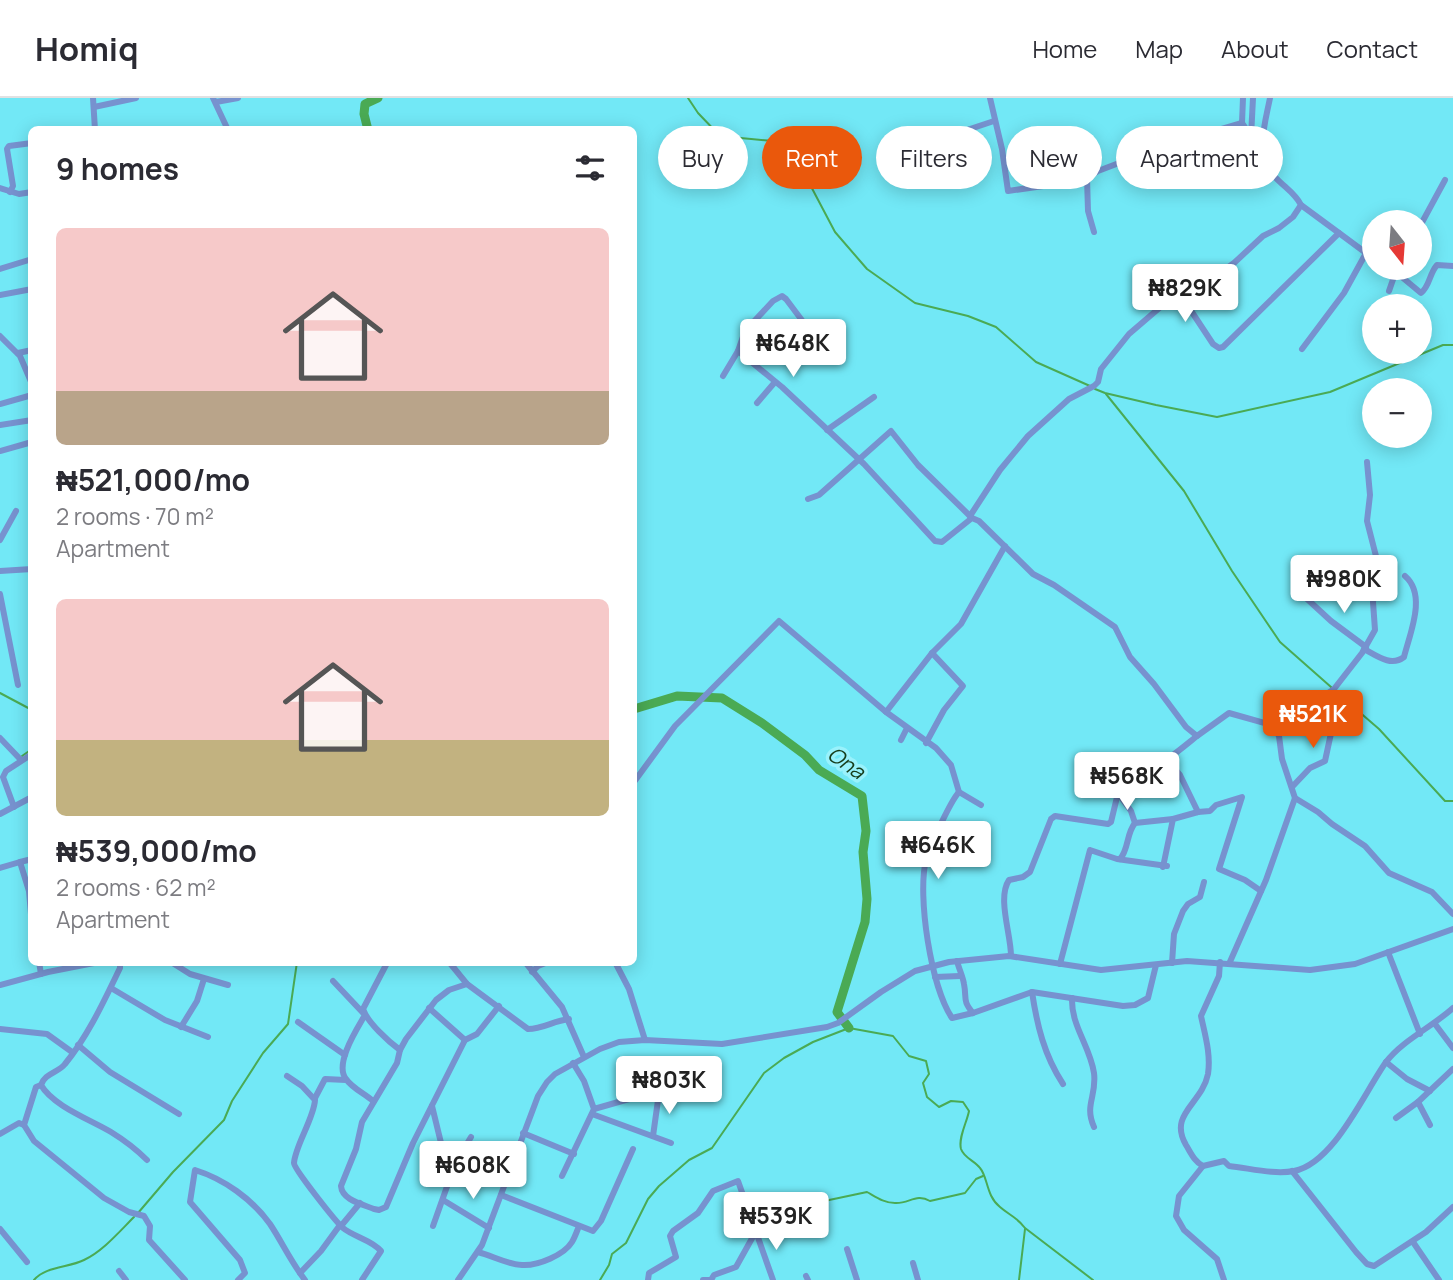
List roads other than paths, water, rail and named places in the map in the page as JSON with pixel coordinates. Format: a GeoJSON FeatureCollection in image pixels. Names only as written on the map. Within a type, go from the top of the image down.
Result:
{"type":"FeatureCollection","features":[{"type":"Feature","properties":{"kind":"street"},"geometry":{"type":"LineString","coordinates":[[93,98],[95,126]]}},
{"type":"Feature","properties":{"kind":"street"},"geometry":{"type":"LineString","coordinates":[[94,107],[136,98]]}},
{"type":"Feature","properties":{"kind":"street"},"geometry":{"type":"LineString","coordinates":[[226,126],[214,100],[238,98]]}},
{"type":"Feature","properties":{"kind":"street"},"geometry":{"type":"LineString","coordinates":[[990,98],[1006,177]]}},
{"type":"Feature","properties":{"kind":"street"},"geometry":{"type":"LineString","coordinates":[[1243,98],[1244,126]]}},
{"type":"Feature","properties":{"kind":"street"},"geometry":{"type":"LineString","coordinates":[[1252,126],[1253,98]]}},
{"type":"Feature","properties":{"kind":"street"},"geometry":{"type":"LineString","coordinates":[[1265,126],[1270,98]]}},
{"type":"Feature","properties":{"kind":"street"},"geometry":{"type":"LineString","coordinates":[[979,126],[994,121]]}},
{"type":"Feature","properties":{"kind":"street"},"geometry":{"type":"LineString","coordinates":[[1102,170],[1161,147],[1242,123]]}},
{"type":"Feature","properties":{"kind":"street"},"geometry":{"type":"LineString","coordinates":[[10,192],[13,186],[7,149],[9,146],[28,144]]}},
{"type":"Feature","properties":{"kind":"street"},"geometry":{"type":"LineString","coordinates":[[1429,210],[1445,180]]}},
{"type":"Feature","properties":{"kind":"street"},"geometry":{"type":"LineString","coordinates":[[1283,184],[1301,205],[1362,250]]}},
{"type":"Feature","properties":{"kind":"street"},"geometry":{"type":"LineString","coordinates":[[0,188],[19,194],[28,193]]}},
{"type":"Feature","properties":{"kind":"street"},"geometry":{"type":"LineString","coordinates":[[1087,189],[1088,211],[1094,232]]}},
{"type":"Feature","properties":{"kind":"street"},"geometry":{"type":"LineString","coordinates":[[738,351],[883,483],[935,541],[942,542],[971,517],[1000,470],[1028,436],[1069,399],[1098,382],[1101,369],[1129,334],[1171,298],[1234,263],[1263,236],[1293,217],[1301,205]]}},
{"type":"Feature","properties":{"kind":"street"},"geometry":{"type":"LineString","coordinates":[[1180,294],[1213,344],[1219,348],[1223,347],[1339,233]]}},
{"type":"Feature","properties":{"kind":"street"},"geometry":{"type":"LineString","coordinates":[[0,269],[28,260]]}},
{"type":"Feature","properties":{"kind":"street"},"geometry":{"type":"LineString","coordinates":[[1302,349],[1345,293],[1362,261]]}},
{"type":"Feature","properties":{"kind":"street"},"geometry":{"type":"LineString","coordinates":[[1432,270],[1437,265],[1453,266]]}},
{"type":"Feature","properties":{"kind":"street"},"geometry":{"type":"LineString","coordinates":[[1389,291],[1393,280]]}},
{"type":"Feature","properties":{"kind":"street"},"geometry":{"type":"LineString","coordinates":[[1407,280],[1421,293],[1428,280]]}},
{"type":"Feature","properties":{"kind":"street"},"geometry":{"type":"LineString","coordinates":[[0,295],[28,290]]}},
{"type":"Feature","properties":{"kind":"street"},"geometry":{"type":"LineString","coordinates":[[723,376],[738,351],[745,331],[773,301],[782,296],[807,327]]}},
{"type":"Feature","properties":{"kind":"street"},"geometry":{"type":"LineString","coordinates":[[2,340],[18,353],[28,374]]}},
{"type":"Feature","properties":{"kind":"street"},"geometry":{"type":"LineString","coordinates":[[18,353],[28,351]]}},
{"type":"Feature","properties":{"kind":"street"},"geometry":{"type":"LineString","coordinates":[[757,403],[775,382]]}},
{"type":"Feature","properties":{"kind":"street"},"geometry":{"type":"LineString","coordinates":[[0,404],[28,396]]}},
{"type":"Feature","properties":{"kind":"street"},"geometry":{"type":"LineString","coordinates":[[827,430],[874,397]]}},
{"type":"Feature","properties":{"kind":"street"},"geometry":{"type":"LineString","coordinates":[[0,425],[28,421]]}},
{"type":"Feature","properties":{"kind":"street"},"geometry":{"type":"LineString","coordinates":[[808,499],[818,495],[891,431],[918,465],[1038,577],[1054,584],[1115,627],[1133,660],[1185,727],[1197,736]]}},
{"type":"Feature","properties":{"kind":"street"},"geometry":{"type":"LineString","coordinates":[[0,451],[28,443]]}},
{"type":"Feature","properties":{"kind":"street"},"geometry":{"type":"LineString","coordinates":[[1277,732],[1286,722],[1334,689],[1375,630],[1373,602],[1378,564],[1367,521],[1370,495],[1367,462]]}},
{"type":"Feature","properties":{"kind":"street"},"geometry":{"type":"LineString","coordinates":[[0,540],[16,511]]}},
{"type":"Feature","properties":{"kind":"street"},"geometry":{"type":"LineString","coordinates":[[886,712],[932,653],[961,624],[1005,546]]}},
{"type":"Feature","properties":{"kind":"street"},"geometry":{"type":"LineString","coordinates":[[0,570],[28,569]]}},
{"type":"Feature","properties":{"kind":"street"},"geometry":{"type":"LineString","coordinates":[[1306,598],[1365,648],[1390,662],[1399,661],[1404,657],[1416,607],[1412,583],[1405,576]]}},
{"type":"Feature","properties":{"kind":"street"},"geometry":{"type":"LineString","coordinates":[[0,594],[18,685]]}},
{"type":"Feature","properties":{"kind":"street"},"geometry":{"type":"LineString","coordinates":[[637,778],[675,726],[779,621],[886,712],[936,748],[951,765],[959,792],[981,805]]}},
{"type":"Feature","properties":{"kind":"street"},"geometry":{"type":"LineString","coordinates":[[926,743],[944,710],[963,686],[932,653]]}},
{"type":"Feature","properties":{"kind":"street"},"geometry":{"type":"LineString","coordinates":[[1292,787],[1310,768],[1325,761],[1333,724],[1320,698]]}},
{"type":"Feature","properties":{"kind":"street"},"geometry":{"type":"LineString","coordinates":[[1097,789],[1116,790],[1137,780],[1211,728],[1226,713],[1265,722],[1277,732],[1282,759],[1295,798],[1261,891],[1229,964]]}},
{"type":"Feature","properties":{"kind":"street"},"geometry":{"type":"LineString","coordinates":[[901,740],[907,728]]}},
{"type":"Feature","properties":{"kind":"street"},"geometry":{"type":"LineString","coordinates":[[0,738],[21,760]]}},
{"type":"Feature","properties":{"kind":"street"},"geometry":{"type":"LineString","coordinates":[[14,807],[4,777],[6,771],[28,756]]}},
{"type":"Feature","properties":{"kind":"street"},"geometry":{"type":"LineString","coordinates":[[1167,760],[1180,775],[1198,812]]}},
{"type":"Feature","properties":{"kind":"street"},"geometry":{"type":"LineString","coordinates":[[1116,790],[1131,811],[1135,823]]}},
{"type":"Feature","properties":{"kind":"street"},"geometry":{"type":"LineString","coordinates":[[1011,956],[1011,936],[1006,920],[1006,885],[1009,880],[1023,877],[1030,872],[1051,819],[1059,816],[1108,824],[1111,822],[1115,813],[1116,790]]}},
{"type":"Feature","properties":{"kind":"street"},"geometry":{"type":"LineString","coordinates":[[959,792],[926,860],[924,907],[931,966],[951,1018],[1032,992],[1123,1006],[1135,1005],[1147,998],[1156,965]]}},
{"type":"Feature","properties":{"kind":"street"},"geometry":{"type":"LineString","coordinates":[[1120,859],[1124,856],[1129,831],[1135,823],[1173,820],[1210,811],[1216,805],[1242,797],[1219,869],[1245,880],[1261,891]]}},
{"type":"Feature","properties":{"kind":"street"},"geometry":{"type":"LineString","coordinates":[[1295,798],[1365,846],[1389,873],[1438,896],[1453,914]]}},
{"type":"Feature","properties":{"kind":"street"},"geometry":{"type":"LineString","coordinates":[[0,814],[28,799]]}},
{"type":"Feature","properties":{"kind":"street"},"geometry":{"type":"LineString","coordinates":[[1060,964],[1090,850],[1120,859],[1165,866],[1173,820]]}},
{"type":"Feature","properties":{"kind":"street"},"geometry":{"type":"LineString","coordinates":[[0,868],[28,860]]}},
{"type":"Feature","properties":{"kind":"street"},"geometry":{"type":"LineString","coordinates":[[20,862],[28,888]]}},
{"type":"Feature","properties":{"kind":"street"},"geometry":{"type":"LineString","coordinates":[[1172,963],[1174,934],[1183,911],[1188,904],[1200,897],[1204,882]]}},
{"type":"Feature","properties":{"kind":"street"},"geometry":{"type":"LineString","coordinates":[[458,1280],[478,1252],[523,1133],[547,1082],[573,1063],[619,1042],[645,1040],[722,1044],[776,1037],[838,1023],[902,978],[931,966],[957,961],[1011,956],[1101,970],[1187,961],[1310,970],[1355,964],[1453,929]]}},
{"type":"Feature","properties":{"kind":"street"},"geometry":{"type":"LineString","coordinates":[[1388,952],[1420,1034]]}},
{"type":"Feature","properties":{"kind":"street"},"geometry":{"type":"LineString","coordinates":[[957,961],[964,983],[966,1003],[973,1013]]}},
{"type":"Feature","properties":{"kind":"street"},"geometry":{"type":"LineString","coordinates":[[1203,1166],[1196,1162],[1180,1135],[1179,1127],[1181,1118],[1193,1106],[1208,1071],[1206,1033],[1201,1016],[1203,1006],[1219,976],[1220,962]]}},
{"type":"Feature","properties":{"kind":"street"},"geometry":{"type":"LineString","coordinates":[[40,966],[41,974]]}},
{"type":"Feature","properties":{"kind":"street"},"geometry":{"type":"LineString","coordinates":[[0,985],[80,966]]}},
{"type":"Feature","properties":{"kind":"street"},"geometry":{"type":"LineString","coordinates":[[24,1125],[36,1087],[64,1066],[111,988],[120,966]]}},
{"type":"Feature","properties":{"kind":"street"},"geometry":{"type":"LineString","coordinates":[[177,966],[190,974],[228,985]]}},
{"type":"Feature","properties":{"kind":"street"},"geometry":{"type":"LineString","coordinates":[[373,1101],[346,1080],[342,1073],[348,1045],[365,1015],[363,1009],[386,966]]}},
{"type":"Feature","properties":{"kind":"street"},"geometry":{"type":"LineString","coordinates":[[452,966],[467,984],[528,1029],[569,1019]]}},
{"type":"Feature","properties":{"kind":"street"},"geometry":{"type":"LineString","coordinates":[[528,966],[550,990],[569,1019],[584,1057]]}},
{"type":"Feature","properties":{"kind":"street"},"geometry":{"type":"LineString","coordinates":[[532,972],[538,966]]}},
{"type":"Feature","properties":{"kind":"street"},"geometry":{"type":"LineString","coordinates":[[617,966],[629,989],[645,1040]]}},
{"type":"Feature","properties":{"kind":"street"},"geometry":{"type":"LineString","coordinates":[[935,977],[960,976]]}},
{"type":"Feature","properties":{"kind":"street"},"geometry":{"type":"LineString","coordinates":[[181,1027],[197,1001],[204,979]]}},
{"type":"Feature","properties":{"kind":"street"},"geometry":{"type":"LineString","coordinates":[[333,981],[387,1041],[400,1050]]}},
{"type":"Feature","properties":{"kind":"street"},"geometry":{"type":"LineString","coordinates":[[467,984],[449,990],[429,1008],[400,1050],[397,1063],[362,1122],[341,1186],[343,1194],[379,1210],[388,1204],[399,1175],[465,1040],[477,1034],[499,1006]]}},
{"type":"Feature","properties":{"kind":"street"},"geometry":{"type":"LineString","coordinates":[[111,988],[181,1027],[208,1037]]}},
{"type":"Feature","properties":{"kind":"street"},"geometry":{"type":"LineString","coordinates":[[1032,992],[1037,1024],[1052,1067],[1063,1084]]}},
{"type":"Feature","properties":{"kind":"street"},"geometry":{"type":"LineString","coordinates":[[1072,998],[1076,1026],[1093,1069],[1096,1085],[1089,1105],[1089,1115],[1094,1127]]}},
{"type":"Feature","properties":{"kind":"street"},"geometry":{"type":"LineString","coordinates":[[429,1008],[465,1040]]}},
{"type":"Feature","properties":{"kind":"street"},"geometry":{"type":"LineString","coordinates":[[1224,1280],[1217,1259],[1184,1230],[1176,1216],[1179,1196],[1203,1166],[1224,1161],[1229,1166],[1292,1171],[1303,1168],[1324,1152],[1352,1117],[1386,1062],[1453,1008]]}},
{"type":"Feature","properties":{"kind":"street"},"geometry":{"type":"LineString","coordinates":[[298,1022],[345,1055]]}},
{"type":"Feature","properties":{"kind":"street"},"geometry":{"type":"LineString","coordinates":[[1435,1024],[1453,1048]]}},
{"type":"Feature","properties":{"kind":"street"},"geometry":{"type":"LineString","coordinates":[[0,1028],[47,1034],[72,1052]]}},
{"type":"Feature","properties":{"kind":"street"},"geometry":{"type":"LineString","coordinates":[[78,1045],[110,1072],[179,1114]]}},
{"type":"Feature","properties":{"kind":"street"},"geometry":{"type":"LineString","coordinates":[[1386,1062],[1407,1079],[1430,1091]]}},
{"type":"Feature","properties":{"kind":"street"},"geometry":{"type":"LineString","coordinates":[[562,1176],[593,1112],[584,1081],[573,1063]]}},
{"type":"Feature","properties":{"kind":"street"},"geometry":{"type":"LineString","coordinates":[[1396,1118],[1418,1102],[1453,1069]]}},
{"type":"Feature","properties":{"kind":"street"},"geometry":{"type":"LineString","coordinates":[[287,1076],[315,1098]]}},
{"type":"Feature","properties":{"kind":"street"},"geometry":{"type":"LineString","coordinates":[[346,1080],[325,1080],[315,1098],[294,1164],[295,1170],[341,1226],[377,1246],[380,1251],[362,1280]]}},
{"type":"Feature","properties":{"kind":"street"},"geometry":{"type":"LineString","coordinates":[[41,1085],[58,1101],[123,1140],[147,1160]]}},
{"type":"Feature","properties":{"kind":"street"},"geometry":{"type":"LineString","coordinates":[[653,1136],[659,1093]]}},
{"type":"Feature","properties":{"kind":"street"},"geometry":{"type":"LineString","coordinates":[[593,1112],[641,1095],[697,1094]]}},
{"type":"Feature","properties":{"kind":"street"},"geometry":{"type":"LineString","coordinates":[[1418,1102],[1430,1125]]}},
{"type":"Feature","properties":{"kind":"street"},"geometry":{"type":"LineString","coordinates":[[432,1106],[442,1147],[455,1164]]}},
{"type":"Feature","properties":{"kind":"street"},"geometry":{"type":"LineString","coordinates":[[593,1112],[671,1143]]}},
{"type":"Feature","properties":{"kind":"street"},"geometry":{"type":"LineString","coordinates":[[0,1134],[19,1123],[24,1125],[34,1141],[104,1198],[129,1212],[144,1216],[150,1226],[149,1240],[185,1280]]}},
{"type":"Feature","properties":{"kind":"street"},"geometry":{"type":"LineString","coordinates":[[523,1133],[574,1154]]}},
{"type":"Feature","properties":{"kind":"street"},"geometry":{"type":"LineString","coordinates":[[433,1226],[455,1164],[471,1137]]}},
{"type":"Feature","properties":{"kind":"street"},"geometry":{"type":"LineString","coordinates":[[501,1195],[593,1231],[601,1220],[633,1149]]}},
{"type":"Feature","properties":{"kind":"street"},"geometry":{"type":"LineString","coordinates":[[238,1280],[245,1273],[240,1260],[190,1202],[195,1170],[206,1173],[254,1205],[271,1225],[305,1280]]}},
{"type":"Feature","properties":{"kind":"street"},"geometry":{"type":"LineString","coordinates":[[1292,1171],[1367,1264],[1374,1266],[1426,1233],[1453,1207]]}},
{"type":"Feature","properties":{"kind":"street"},"geometry":{"type":"LineString","coordinates":[[648,1280],[649,1273],[674,1259],[676,1254],[671,1234],[696,1215],[713,1191],[739,1182],[773,1280]]}},
{"type":"Feature","properties":{"kind":"street"},"geometry":{"type":"LineString","coordinates":[[443,1200],[489,1227]]}},
{"type":"Feature","properties":{"kind":"street"},"geometry":{"type":"LineString","coordinates":[[300,1273],[360,1203]]}},
{"type":"Feature","properties":{"kind":"street"},"geometry":{"type":"LineString","coordinates":[[478,1252],[521,1265],[533,1264],[572,1244],[579,1226]]}},
{"type":"Feature","properties":{"kind":"street"},"geometry":{"type":"LineString","coordinates":[[0,1229],[27,1262]]}},
{"type":"Feature","properties":{"kind":"street"},"geometry":{"type":"LineString","coordinates":[[704,1280],[711,1280],[714,1275],[736,1267],[755,1233]]}},
{"type":"Feature","properties":{"kind":"street"},"geometry":{"type":"LineString","coordinates":[[1413,1242],[1439,1280]]}},
{"type":"Feature","properties":{"kind":"street"},"geometry":{"type":"LineString","coordinates":[[847,1249],[857,1280]]}},
{"type":"Feature","properties":{"kind":"street"},"geometry":{"type":"LineString","coordinates":[[913,1263],[918,1280]]}},
{"type":"Feature","properties":{"kind":"street"},"geometry":{"type":"LineString","coordinates":[[119,1271],[126,1280]]}},
{"type":"Feature","properties":{"kind":"waterway","name":"Ona"},"geometry":{"type":"LineString","coordinates":[[367,126],[365,104],[378,98]]}},
{"type":"Feature","properties":{"kind":"waterway"},"geometry":{"type":"LineString","coordinates":[[688,98],[720,136],[773,141],[796,158],[835,232],[867,269],[915,303],[968,316],[996,327],[1036,362],[1090,386]]}},
{"type":"Feature","properties":{"kind":"waterway"},"geometry":{"type":"LineString","coordinates":[[1095,389],[1217,417],[1330,392],[1443,345],[1453,345]]}},
{"type":"Feature","properties":{"kind":"waterway"},"geometry":{"type":"LineString","coordinates":[[1106,394],[1184,491],[1232,571],[1280,642],[1331,687]]}},
{"type":"Feature","properties":{"kind":"waterway"},"geometry":{"type":"LineString","coordinates":[[1335,691],[1379,729],[1445,801],[1453,801]]}},
{"type":"Feature","properties":{"kind":"waterway"},"geometry":{"type":"LineString","coordinates":[[0,693],[28,708]]}},
{"type":"Feature","properties":{"kind":"waterway","name":"Ona"},"geometry":{"type":"LineString","coordinates":[[637,708],[677,696],[722,698],[762,723],[805,755],[819,770],[862,796],[866,831],[863,852],[867,899],[865,922],[837,1012],[849,1028]]}},
{"type":"Feature","properties":{"kind":"waterway"},"geometry":{"type":"LineString","coordinates":[[22,756],[28,752]]}},
{"type":"Feature","properties":{"kind":"waterway"},"geometry":{"type":"LineString","coordinates":[[138,1213],[173,1172],[224,1120],[232,1101],[263,1053],[288,1024],[296,966]]}},
{"type":"Feature","properties":{"kind":"waterway"},"geometry":{"type":"LineString","coordinates":[[600,1280],[612,1254],[626,1243],[648,1199],[689,1160],[712,1148],[764,1073],[813,1042],[849,1028],[893,1036],[909,1056],[926,1061],[929,1074],[923,1083],[927,1097],[939,1107],[951,1101],[963,1102],[969,1111],[961,1149],[983,1172],[995,1203],[1093,1280]]}},
{"type":"Feature","properties":{"kind":"waterway"},"geometry":{"type":"LineString","coordinates":[[798,1212],[815,1203],[867,1192],[891,1203],[916,1198],[930,1201],[965,1193],[976,1179],[983,1176]]}},
{"type":"Feature","properties":{"kind":"waterway"},"geometry":{"type":"LineString","coordinates":[[34,1280],[45,1272],[78,1263],[98,1252],[134,1217]]}},
{"type":"Feature","properties":{"kind":"waterway"},"geometry":{"type":"LineString","coordinates":[[1019,1280],[1025,1229]]}}]}
